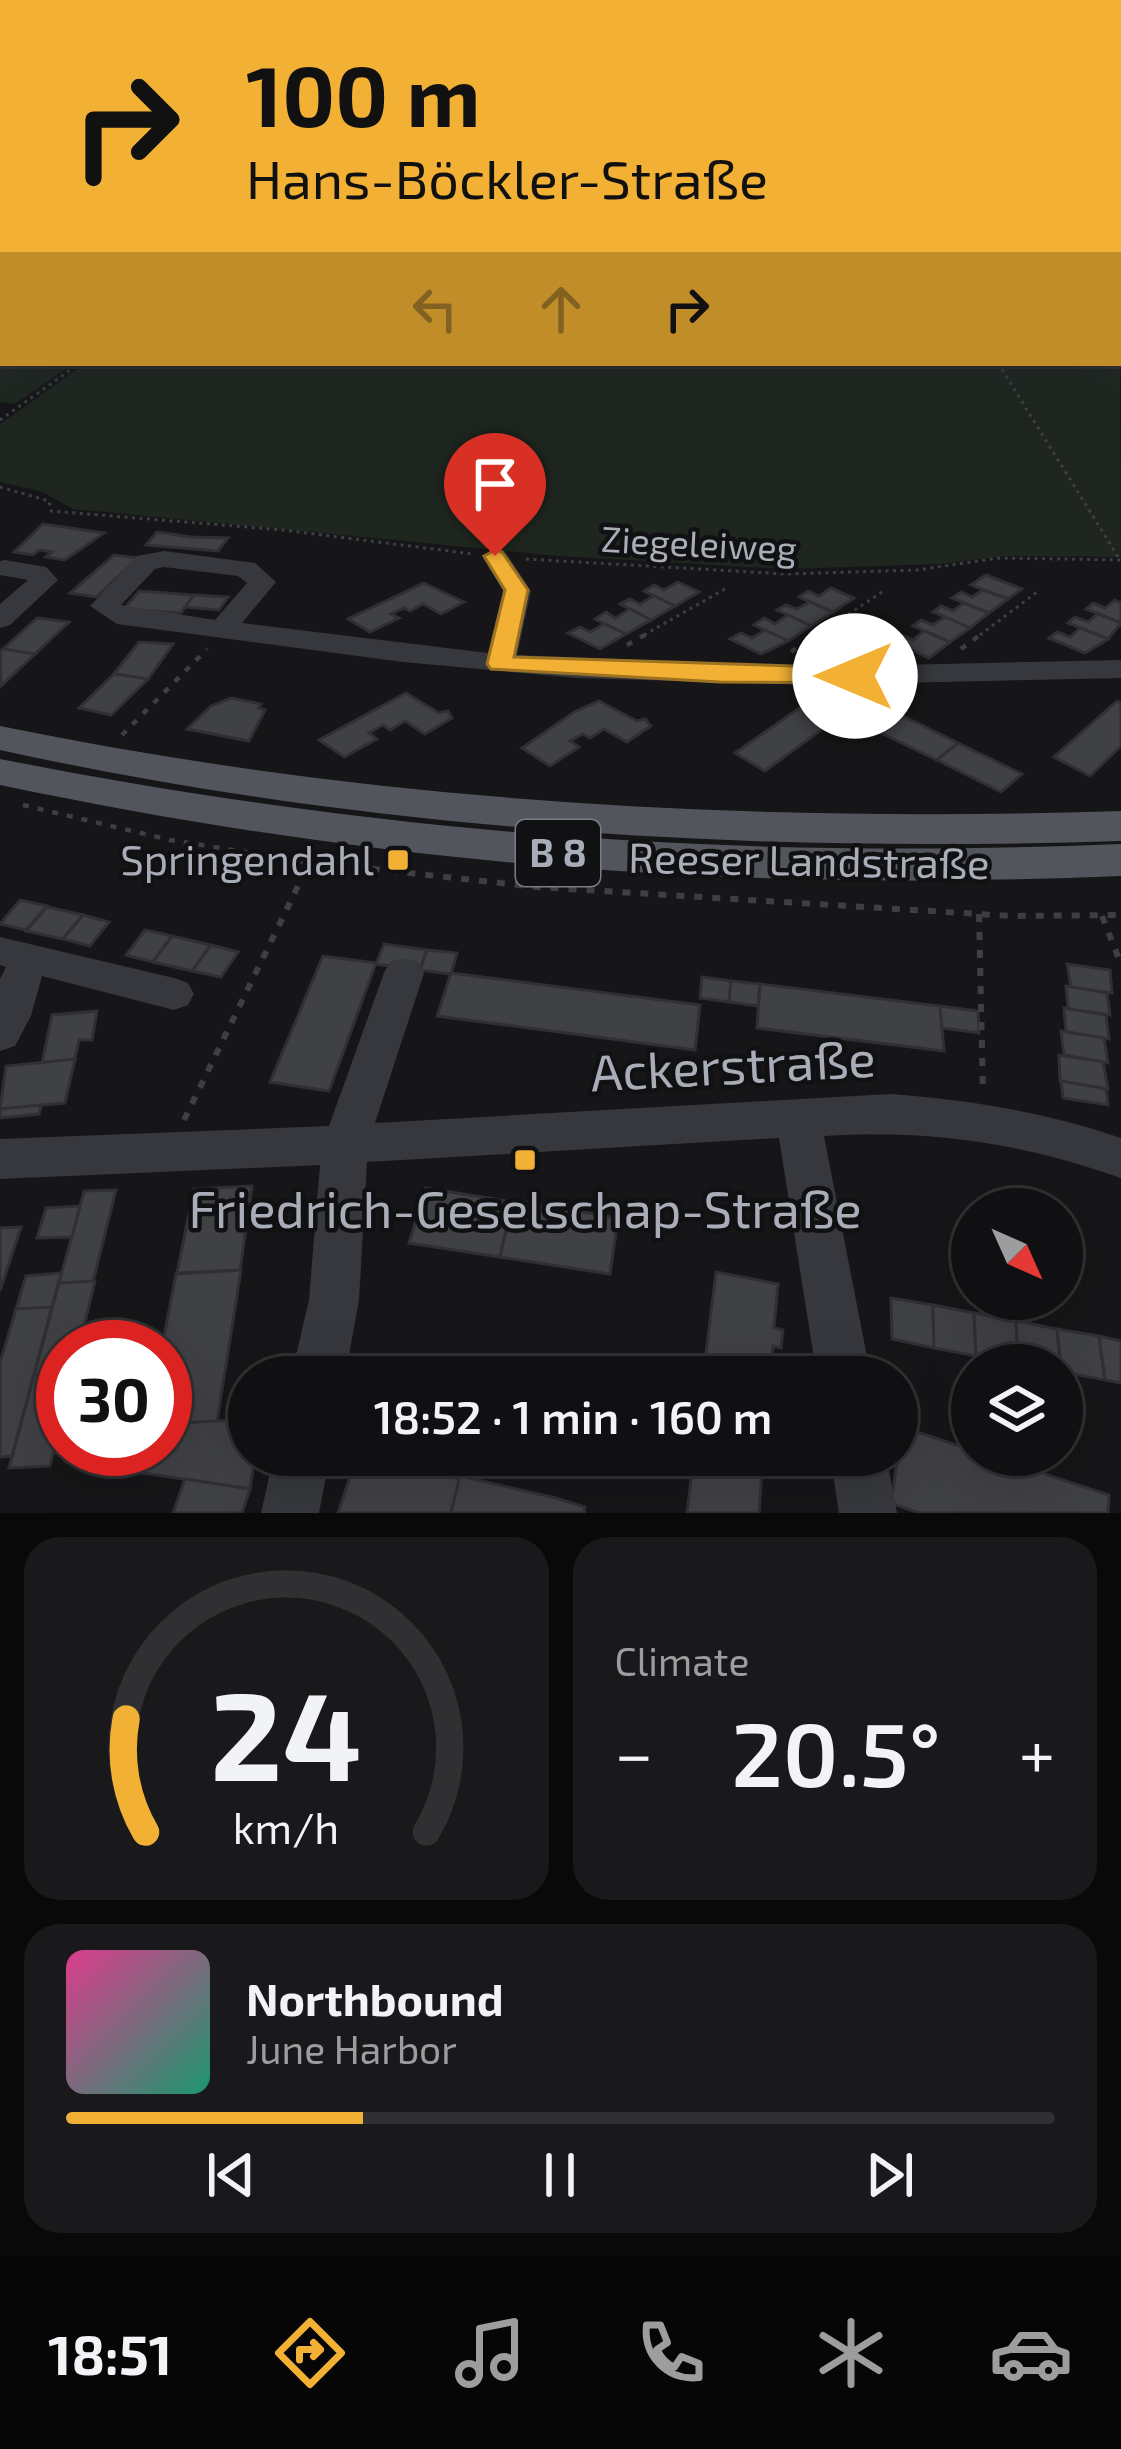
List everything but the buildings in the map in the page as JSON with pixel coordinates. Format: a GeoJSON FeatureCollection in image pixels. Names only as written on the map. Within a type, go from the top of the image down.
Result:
{"type":"FeatureCollection","features":[{"type":"Feature","properties":{"kind":"main road","name":"Reeser Landstraße"},"geometry":{"type":"LineString","coordinates":[[0,738],[214,780],[536,818],[971,833],[1121,826]]}},
{"type":"Feature","properties":{"kind":"main road","name":"Reeser Landstraße"},"geometry":{"type":"LineString","coordinates":[[0,772],[173,808],[332,832],[538,852],[763,865],[1002,867],[1121,860]]}},
{"type":"Feature","properties":{"kind":"street"},"geometry":{"type":"LineString","coordinates":[[495,556],[517,590],[500,664]]}},
{"type":"Feature","properties":{"kind":"street"},"geometry":{"type":"LineString","coordinates":[[235,630],[262,582],[246,568],[164,559],[146,562],[104,606],[117,615],[370,652],[500,664],[756,675],[1121,668]]}},
{"type":"Feature","properties":{"kind":"street"},"geometry":{"type":"LineString","coordinates":[[0,619],[44,580],[36,573],[5,568]]}},
{"type":"Feature","properties":{"kind":"street"},"geometry":{"type":"LineString","coordinates":[[0,1034],[10,1020],[16,956],[174,994]]}},
{"type":"Feature","properties":{"kind":"street"},"geometry":{"type":"LineString","coordinates":[[322,1356],[334,1300],[345,1144],[404,973]]}},
{"type":"Feature","properties":{"kind":"street","name":"Ackerstraße"},"geometry":{"type":"LineString","coordinates":[[0,1159],[174,1154],[890,1113],[984,1119],[1047,1131],[1121,1158]]}},
{"type":"Feature","properties":{"kind":"street"},"geometry":{"type":"LineString","coordinates":[[798,1118],[840,1356]]}},
{"type":"Feature","properties":{"kind":"street"},"geometry":{"type":"LineString","coordinates":[[290,1513],[298,1476]]}},
{"type":"Feature","properties":{"kind":"street"},"geometry":{"type":"LineString","coordinates":[[862,1476],[868,1513]]}},
{"type":"Feature","properties":{"kind":"path"},"geometry":{"type":"LineString","coordinates":[[0,420],[76,366]]}},
{"type":"Feature","properties":{"kind":"path"},"geometry":{"type":"LineString","coordinates":[[1000,366],[1120,560]]}},
{"type":"Feature","properties":{"kind":"path","name":"Ziegeleiweg"},"geometry":{"type":"LineString","coordinates":[[0,487],[49,500],[51,511],[324,534],[495,556],[786,574],[917,570],[999,558],[1120,560]]}},
{"type":"Feature","properties":{"kind":"path"},"geometry":{"type":"LineString","coordinates":[[585,669],[724,589]]}},
{"type":"Feature","properties":{"kind":"path"},"geometry":{"type":"LineString","coordinates":[[756,675],[882,592]]}},
{"type":"Feature","properties":{"kind":"path"},"geometry":{"type":"LineString","coordinates":[[928,675],[1037,592]]}},
{"type":"Feature","properties":{"kind":"path"},"geometry":{"type":"LineString","coordinates":[[118,739],[213,643],[235,630]]}},
{"type":"Feature","properties":{"kind":"path"},"geometry":{"type":"LineString","coordinates":[[174,1154],[187,1109],[299,884],[332,832]]}},
{"type":"Feature","properties":{"kind":"path"},"geometry":{"type":"LineString","coordinates":[[979,914],[984,1119]]}},
{"type":"Feature","properties":{"kind":"path"},"geometry":{"type":"LineString","coordinates":[[1102,916],[1121,964]]}},
{"type":"Feature","properties":{"kind":"shaded area"},"geometry":{"type":"Polygon","coordinates":[[[0,366],[70,366],[15,404],[0,402],[0,366]]]}},
{"type":"Feature","properties":{"kind":"shaded area"},"geometry":{"type":"Polygon","coordinates":[[[82,366],[1120,366],[1121,557],[1004,556],[939,564],[787,569],[559,556],[73,509],[43,492],[0,482],[0,424],[82,366]]]}},
{"type":"Feature","properties":{"kind":"place","name":"Springendahl"},"geometry":{"type":"Point","coordinates":[398,860]}},
{"type":"Feature","properties":{"kind":"place","name":"Friedrich-Geselschap-Straße"},"geometry":{"type":"Point","coordinates":[525,1160]}},
{"type":"Feature","properties":{"kind":"route"},"geometry":{"type":"LineString","coordinates":[[495,556],[517,590],[500,664],[855,676]]}}]}
